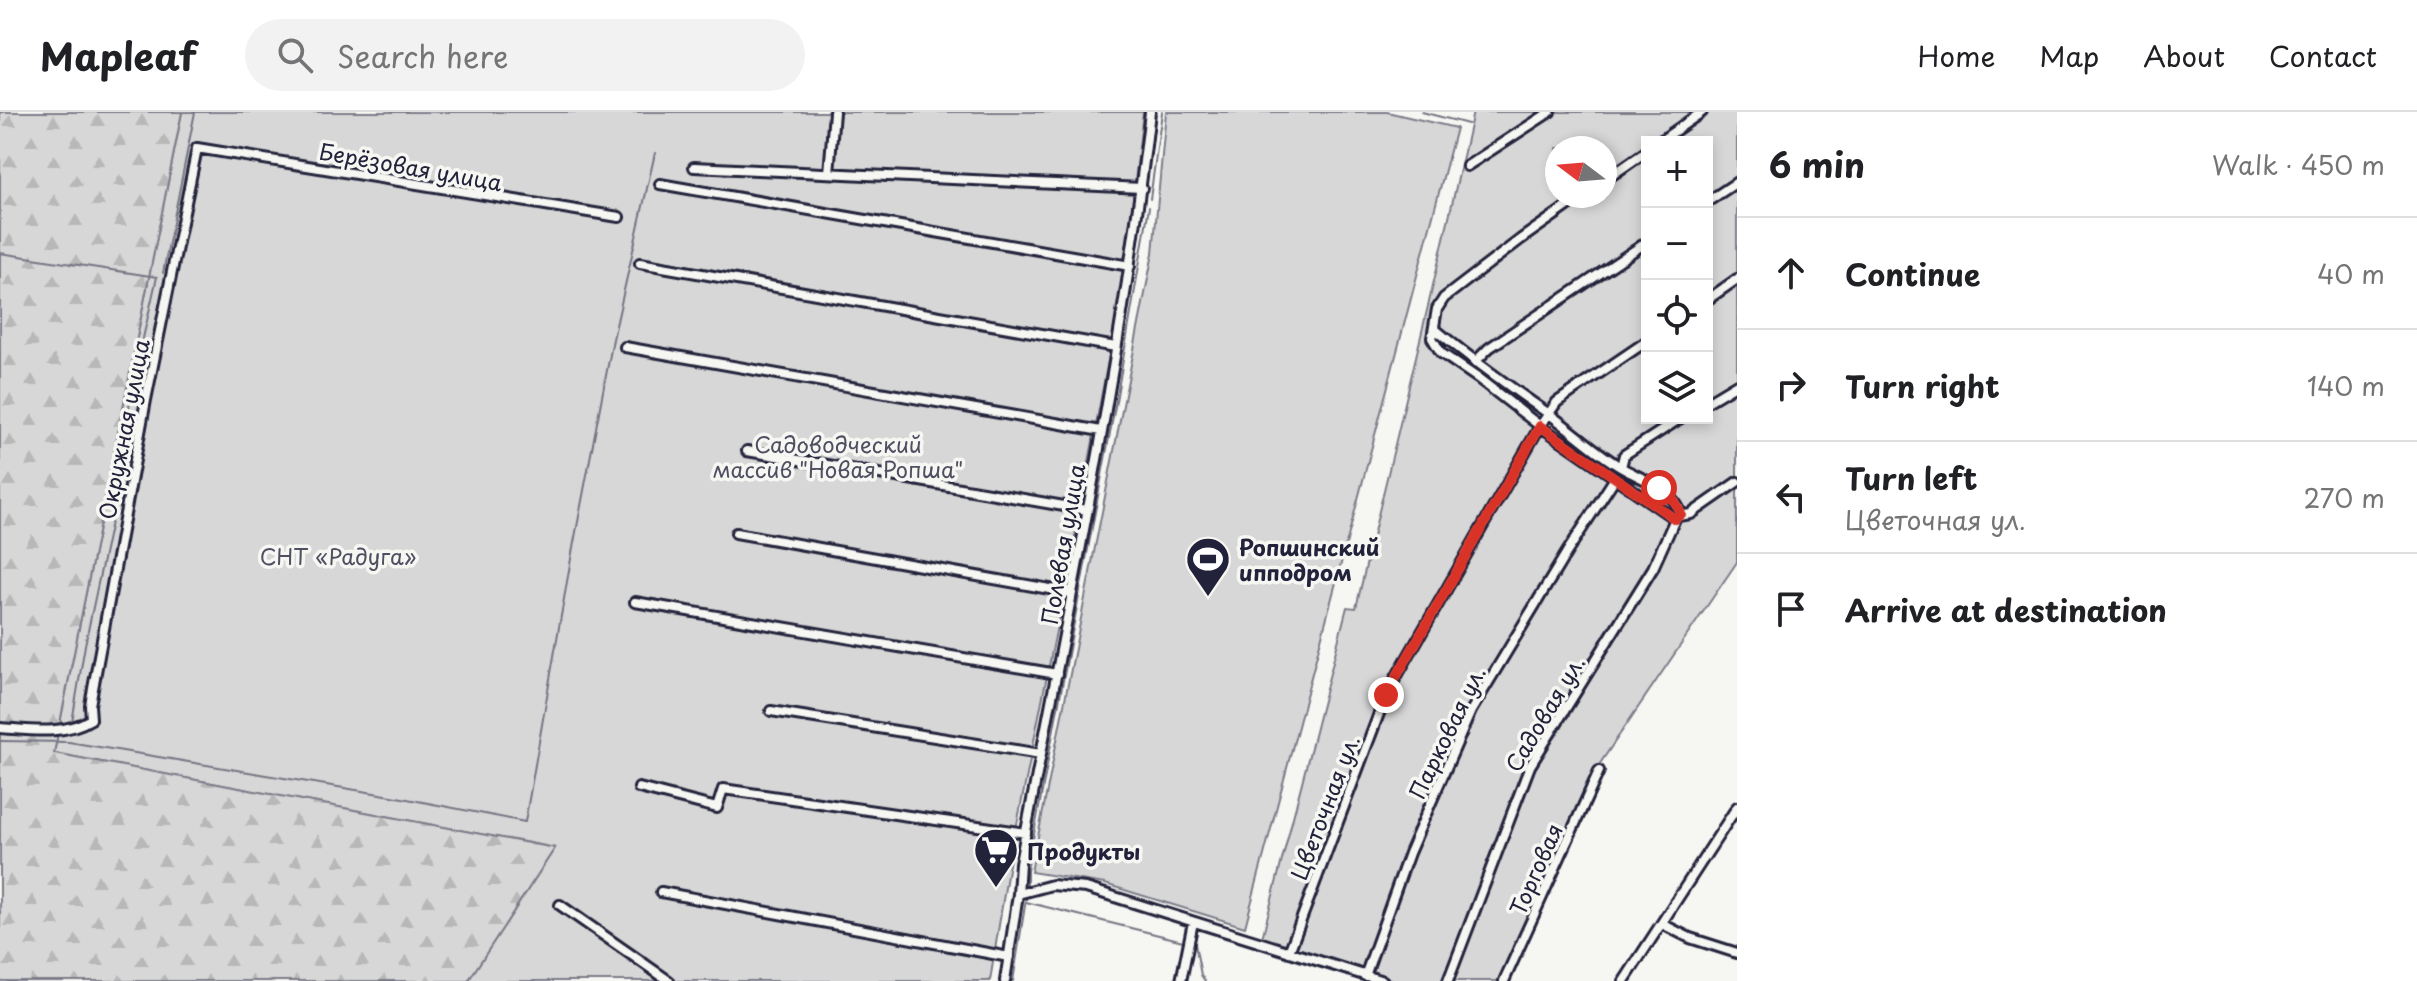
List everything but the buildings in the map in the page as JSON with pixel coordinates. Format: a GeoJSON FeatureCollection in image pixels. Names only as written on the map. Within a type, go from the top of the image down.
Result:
{"type":"FeatureCollection","features":[{"type":"Feature","properties":{"kind":"street"},"geometry":{"type":"LineString","coordinates":[[829,173],[834,112]]}},
{"type":"Feature","properties":{"kind":"street","name":"Полевая улица"},"geometry":{"type":"LineString","coordinates":[[1005,981],[1020,863],[1130,266],[1150,112]]}},
{"type":"Feature","properties":{"kind":"street"},"geometry":{"type":"LineString","coordinates":[[1467,166],[1550,112]]}},
{"type":"Feature","properties":{"kind":"street"},"geometry":{"type":"LineString","coordinates":[[1668,136],[1702,112]]}},
{"type":"Feature","properties":{"kind":"street","name":"Берёзовая улица"},"geometry":{"type":"LineString","coordinates":[[197,148],[619,217]]}},
{"type":"Feature","properties":{"kind":"street","name":"Окружная улица"},"geometry":{"type":"LineString","coordinates":[[0,728],[64,730],[78,727],[91,719],[90,705],[146,400],[197,148]]}},
{"type":"Feature","properties":{"kind":"street"},"geometry":{"type":"LineString","coordinates":[[1617,172],[1641,155]]}},
{"type":"Feature","properties":{"kind":"street"},"geometry":{"type":"LineString","coordinates":[[694,167],[1142,188]]}},
{"type":"Feature","properties":{"kind":"street"},"geometry":{"type":"LineString","coordinates":[[1713,198],[1737,182]]}},
{"type":"Feature","properties":{"kind":"street"},"geometry":{"type":"LineString","coordinates":[[660,184],[1130,266]]}},
{"type":"Feature","properties":{"kind":"street"},"geometry":{"type":"LineString","coordinates":[[1565,208],[1444,298],[1437,309],[1432,338],[1441,353],[1615,478],[1678,517],[1691,514],[1737,482]]}},
{"type":"Feature","properties":{"kind":"street"},"geometry":{"type":"LineString","coordinates":[[1475,362],[1489,348],[1641,246]]}},
{"type":"Feature","properties":{"kind":"street"},"geometry":{"type":"LineString","coordinates":[[640,263],[1116,347]]}},
{"type":"Feature","properties":{"kind":"street"},"geometry":{"type":"LineString","coordinates":[[1713,296],[1737,279]]}},
{"type":"Feature","properties":{"kind":"street"},"geometry":{"type":"LineString","coordinates":[[1435,329],[1531,404],[1621,467],[1659,488],[1675,502],[1678,517]]}},
{"type":"Feature","properties":{"kind":"street"},"geometry":{"type":"LineString","coordinates":[[1547,413],[1557,402],[1641,345]]}},
{"type":"Feature","properties":{"kind":"street"},"geometry":{"type":"LineString","coordinates":[[625,347],[1101,431]]}},
{"type":"Feature","properties":{"kind":"street"},"geometry":{"type":"LineString","coordinates":[[1713,398],[1737,384]]}},
{"type":"Feature","properties":{"kind":"street","name":"Цветочная ул."},"geometry":{"type":"LineString","coordinates":[[1289,952],[1386,695],[1547,413]]}},
{"type":"Feature","properties":{"kind":"street"},"geometry":{"type":"LineString","coordinates":[[1621,467],[1624,455],[1672,424]]}},
{"type":"Feature","properties":{"kind":"street"},"geometry":{"type":"LineString","coordinates":[[747,451],[1087,510]]}},
{"type":"Feature","properties":{"kind":"street","name":"Парковая ул."},"geometry":{"type":"LineString","coordinates":[[1365,976],[1409,853],[1471,711],[1615,478]]}},
{"type":"Feature","properties":{"kind":"street","name":"Садовая ул."},"geometry":{"type":"LineString","coordinates":[[1448,981],[1530,766],[1653,568],[1678,517]]}},
{"type":"Feature","properties":{"kind":"street"},"geometry":{"type":"LineString","coordinates":[[736,533],[1072,593]]}},
{"type":"Feature","properties":{"kind":"street"},"geometry":{"type":"LineString","coordinates":[[635,602],[1057,674]]}},
{"type":"Feature","properties":{"kind":"street"},"geometry":{"type":"LineString","coordinates":[[771,711],[1041,754]]}},
{"type":"Feature","properties":{"kind":"street","name":"Торговая"},"geometry":{"type":"LineString","coordinates":[[1504,981],[1599,771]]}},
{"type":"Feature","properties":{"kind":"street"},"geometry":{"type":"LineString","coordinates":[[639,788],[717,808],[723,789],[1026,833]]}},
{"type":"Feature","properties":{"kind":"street"},"geometry":{"type":"LineString","coordinates":[[1624,981],[1737,807]]}},
{"type":"Feature","properties":{"kind":"street"},"geometry":{"type":"LineString","coordinates":[[1018,894],[1052,885],[1086,888],[1383,981]]}},
{"type":"Feature","properties":{"kind":"street"},"geometry":{"type":"LineString","coordinates":[[661,892],[1009,957]]}},
{"type":"Feature","properties":{"kind":"street"},"geometry":{"type":"LineString","coordinates":[[560,905],[669,981]]}},
{"type":"Feature","properties":{"kind":"street"},"geometry":{"type":"LineString","coordinates":[[1181,981],[1193,922]]}},
{"type":"Feature","properties":{"kind":"street"},"geometry":{"type":"LineString","coordinates":[[1662,924],[1690,938],[1737,953]]}},
{"type":"Feature","properties":{"kind":"green space"},"geometry":{"type":"Polygon","coordinates":[[[0,112],[182,112],[54,753],[555,848],[468,981],[0,981],[0,112]]]}},
{"type":"Feature","properties":{"kind":"green space"},"geometry":{"type":"Polygon","coordinates":[[[182,112],[1143,112],[1125,270],[1008,869],[990,981],[468,981],[555,848],[54,753],[182,112]]]}},
{"type":"Feature","properties":{"kind":"green space","name":"Ропшинский ипподром"},"geometry":{"type":"Polygon","coordinates":[[[1166,112],[1387,112],[1456,128],[1245,927],[1105,884],[1031,872],[1153,253],[1166,112]]]}},
{"type":"Feature","properties":{"kind":"green space"},"geometry":{"type":"Polygon","coordinates":[[[1473,112],[1737,112],[1737,562],[1599,765],[1501,981],[1394,981],[1262,938],[1347,607],[1356,608],[1473,112]]]}},
{"type":"Feature","properties":{"kind":"waterway"},"geometry":{"type":"LineString","coordinates":[[163,273],[195,112]]}},
{"type":"Feature","properties":{"kind":"waterway"},"geometry":{"type":"LineString","coordinates":[[1150,199],[1162,112]]}},
{"type":"Feature","properties":{"kind":"waterway"},"geometry":{"type":"LineString","coordinates":[[1422,112],[1468,124]]}},
{"type":"Feature","properties":{"kind":"waterway"},"geometry":{"type":"LineString","coordinates":[[0,741],[69,742],[392,796],[525,822],[613,339],[655,153]]}},
{"type":"Feature","properties":{"kind":"waterway"},"geometry":{"type":"LineString","coordinates":[[1027,884],[1149,207]]}},
{"type":"Feature","properties":{"kind":"waterway"},"geometry":{"type":"LineString","coordinates":[[0,253],[157,277],[133,382],[111,522],[72,722]]}},
{"type":"Feature","properties":{"kind":"waterway"},"geometry":{"type":"LineString","coordinates":[[1013,981],[1026,899]]}},
{"type":"Feature","properties":{"kind":"waterway"},"geometry":{"type":"LineString","coordinates":[[1026,902],[1183,941]]}},
{"type":"Feature","properties":{"kind":"waterway"},"geometry":{"type":"LineString","coordinates":[[1195,944],[1205,981]]}},
{"type":"Feature","properties":{"kind":"place","name":"Ропшинский ипподром"},"geometry":{"type":"Point","coordinates":[1208,598]}},
{"type":"Feature","properties":{"kind":"place","name":"Продукты"},"geometry":{"type":"Point","coordinates":[996,889]}},
{"type":"Feature","properties":{"kind":"route"},"geometry":{"type":"LineString","coordinates":[[1386,695],[1540,426],[1675,519],[1681,514],[1679,507],[1659,488]]}},
{"type":"Feature","properties":{"kind":"park label","name":"Садоводческий массив \"Новая Ропша\""},"geometry":{"type":"Point","coordinates":[838,456]}},
{"type":"Feature","properties":{"kind":"park label","name":"СНТ «Радуга»"},"geometry":{"type":"Point","coordinates":[338,555]}}]}
